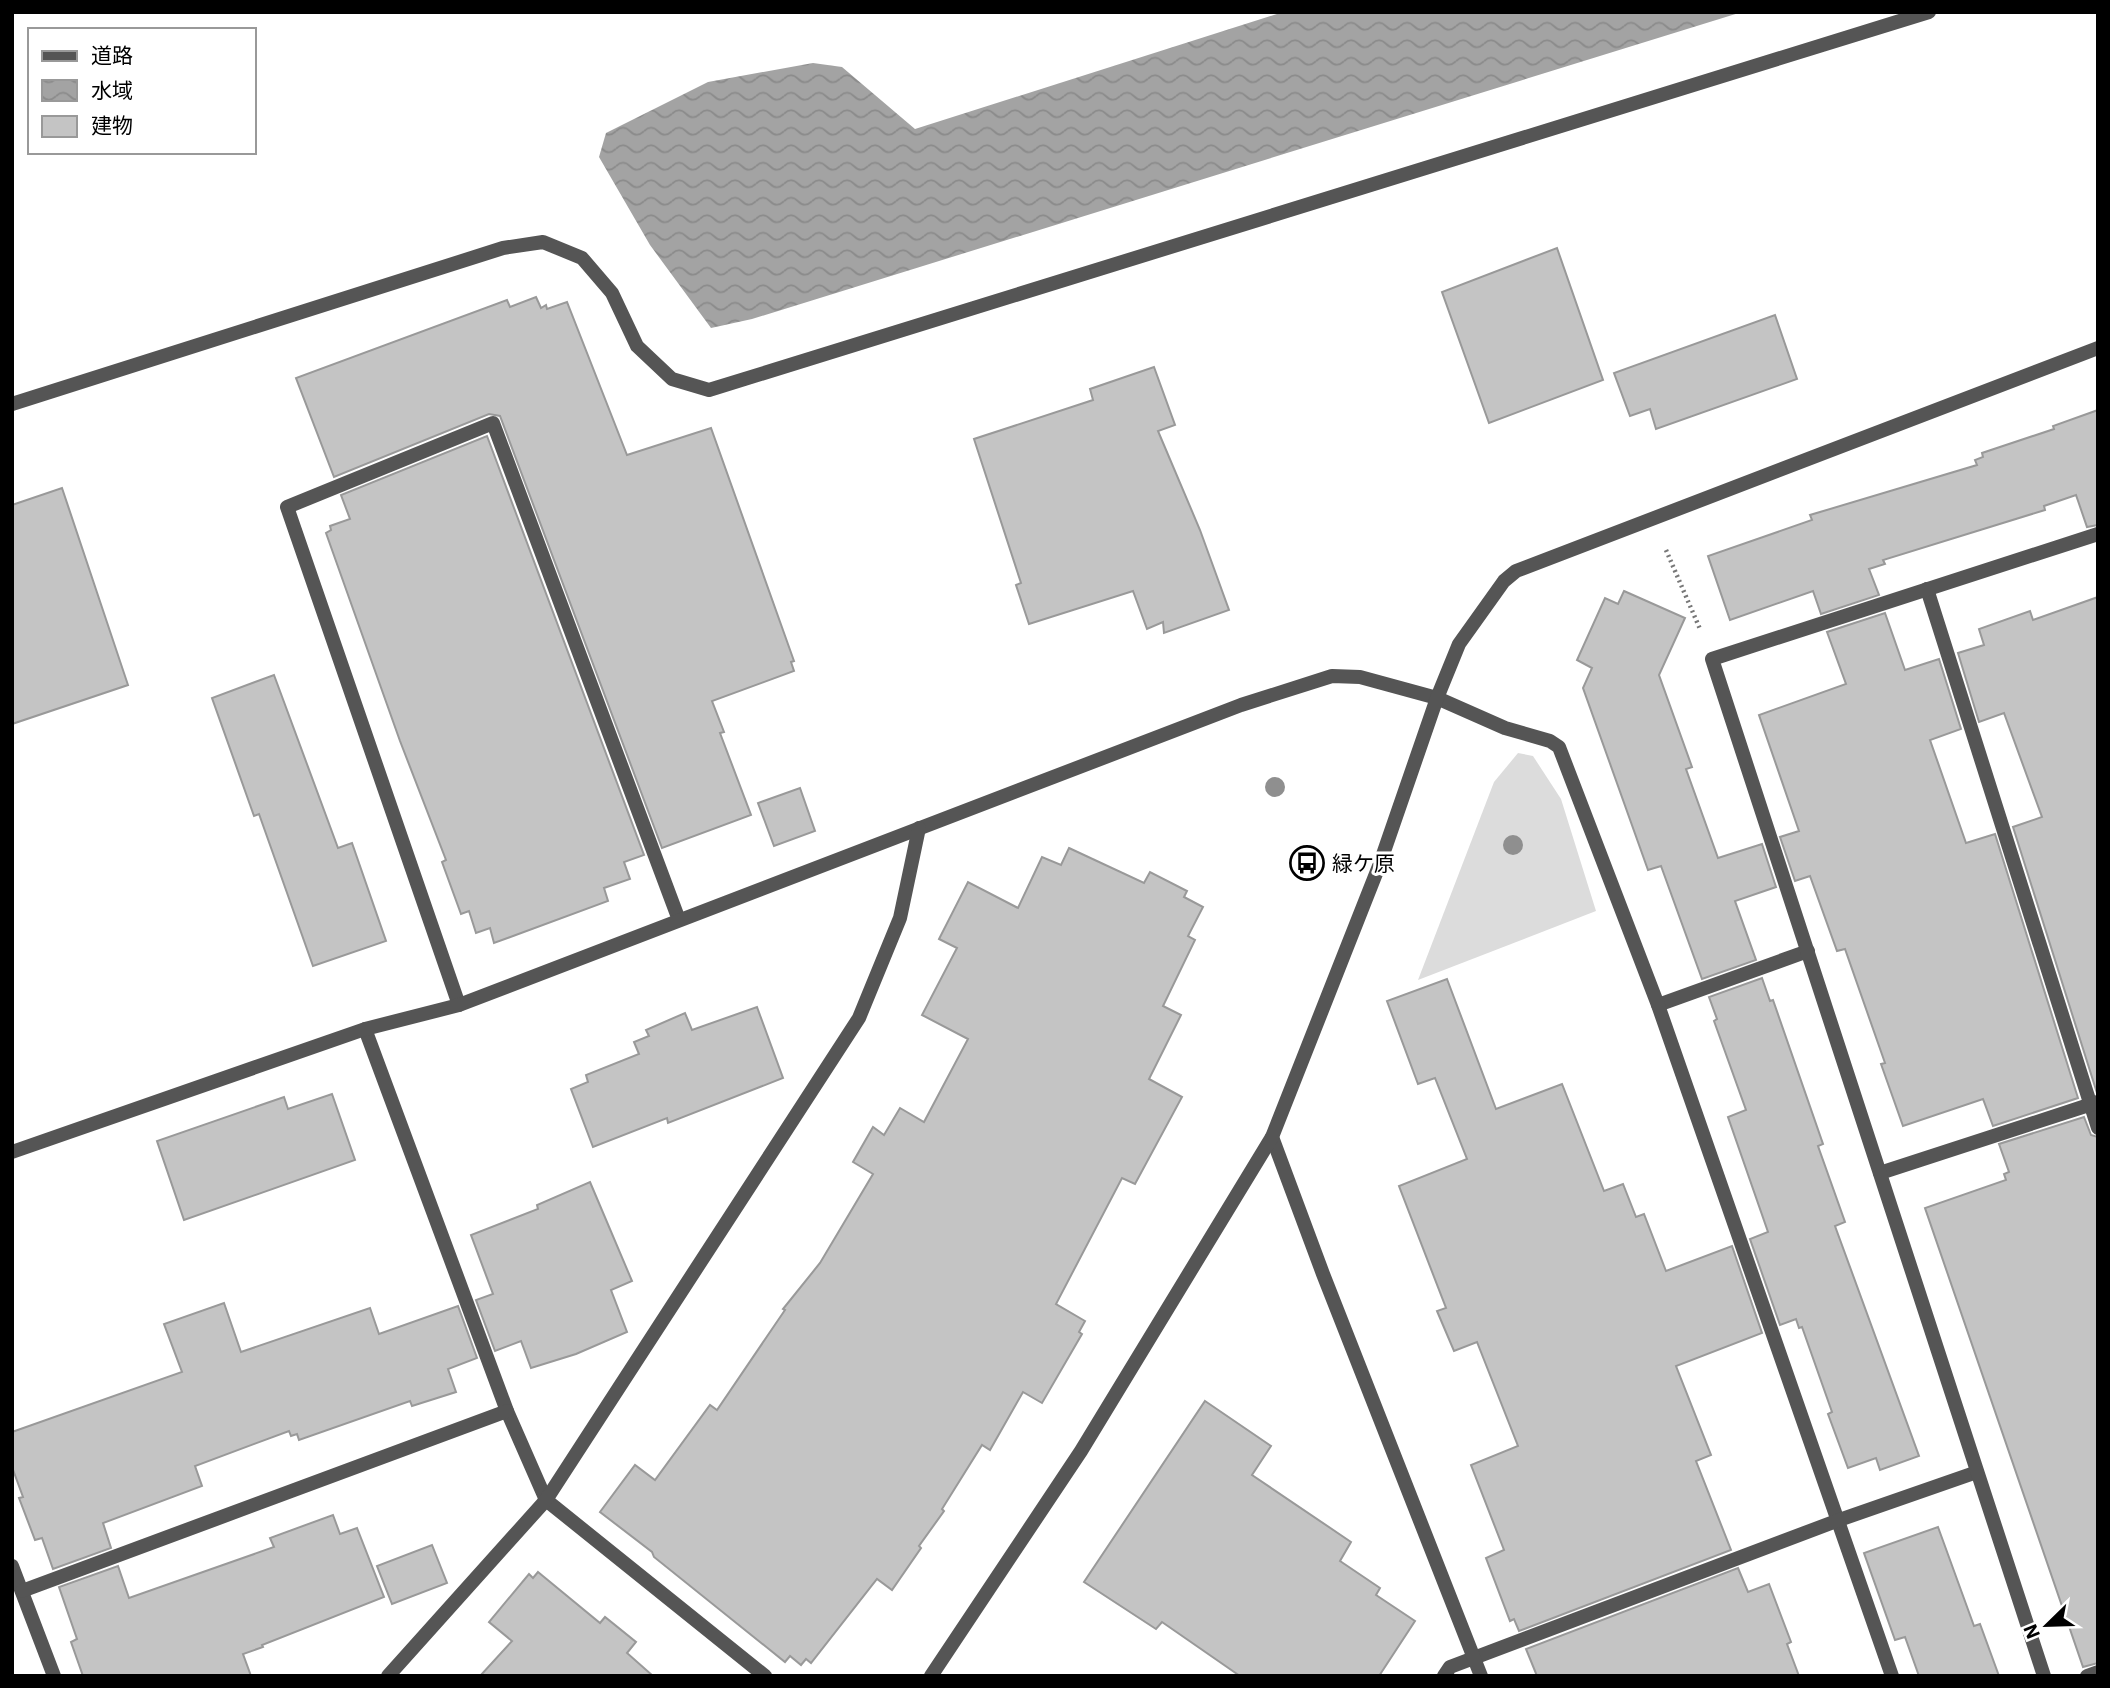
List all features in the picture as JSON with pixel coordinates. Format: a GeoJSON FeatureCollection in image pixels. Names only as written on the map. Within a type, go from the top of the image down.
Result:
{"type":"FeatureCollection","features":[{"type":"Feature","properties":{"kind":"street"},"geometry":{"type":"LineString","coordinates":[[12,404],[503,248],[543,242],[582,258],[612,293],[637,346],[672,379],[709,390],[1929,12]]}},
{"type":"Feature","properties":{"kind":"street"},"geometry":{"type":"LineString","coordinates":[[931,1676],[1082,1451],[1272,1137],[1379,866],[1437,698],[1459,644],[1504,581],[1516,571],[2098,348]]}},
{"type":"Feature","properties":{"kind":"street"},"geometry":{"type":"LineString","coordinates":[[459,1005],[287,508],[493,423],[679,920]]}},
{"type":"Feature","properties":{"kind":"street"},"geometry":{"type":"LineString","coordinates":[[2044,1676],[1712,659],[2098,534]]}},
{"type":"Feature","properties":{"kind":"street"},"geometry":{"type":"LineString","coordinates":[[1927,589],[2094,1103],[2098,1128]]}},
{"type":"Feature","properties":{"kind":"street"},"geometry":{"type":"LineString","coordinates":[[12,1152],[365,1029],[459,1005],[1241,705],[1332,676],[1360,677],[1437,698],[1505,728],[1550,741],[1559,747],[1658,1005],[1892,1676]]}},
{"type":"Feature","properties":{"kind":"street"},"geometry":{"type":"LineString","coordinates":[[388,1676],[547,1500],[859,1018],[900,918],[919,828]]}},
{"type":"Feature","properties":{"kind":"street"},"geometry":{"type":"LineString","coordinates":[[1658,1005],[1808,951]]}},
{"type":"Feature","properties":{"kind":"street"},"geometry":{"type":"LineString","coordinates":[[365,1029],[507,1411],[547,1500],[765,1676]]}},
{"type":"Feature","properties":{"kind":"street"},"geometry":{"type":"LineString","coordinates":[[1880,1172],[2094,1103]]}},
{"type":"Feature","properties":{"kind":"street"},"geometry":{"type":"LineString","coordinates":[[1272,1137],[1481,1676]]}},
{"type":"Feature","properties":{"kind":"street"},"geometry":{"type":"LineString","coordinates":[[22,1591],[507,1411]]}},
{"type":"Feature","properties":{"kind":"street"},"geometry":{"type":"LineString","coordinates":[[1444,1676],[1450,1667],[1839,1520],[1977,1472]]}},
{"type":"Feature","properties":{"kind":"street"},"geometry":{"type":"LineString","coordinates":[[12,1566],[54,1676]]}},
{"type":"Feature","properties":{"kind":"street"},"geometry":{"type":"LineString","coordinates":[[2087,1676],[2098,1672]]}},
{"type":"Feature","properties":{"kind":"path"},"geometry":{"type":"LineString","coordinates":[[1666,549],[1712,659]]}},
{"type":"Feature","properties":{"kind":"shaded area"},"geometry":{"type":"Polygon","coordinates":[[[1518,753],[1533,756],[1561,799],[1596,911],[1418,980],[1494,782],[1518,753]]]}},
{"type":"Feature","properties":{"kind":"water"},"geometry":{"type":"Polygon","coordinates":[[[1283,12],[1742,12],[752,319],[711,328],[650,245],[599,157],[606,133],[708,82],[813,63],[842,67],[915,129],[1283,12]]]}},
{"type":"Feature","properties":{"kind":"building"},"geometry":{"type":"Polygon","coordinates":[[[1557,248],[1603,380],[1489,423],[1442,292],[1557,248]]]}},
{"type":"Feature","properties":{"kind":"building"},"geometry":{"type":"Polygon","coordinates":[[[536,297],[541,308],[546,305],[547,309],[567,302],[627,455],[711,428],[794,661],[791,662],[794,671],[712,701],[724,732],[720,733],[751,815],[662,848],[500,416],[489,414],[334,477],[296,378],[507,300],[510,307],[536,297]]]}},
{"type":"Feature","properties":{"kind":"building"},"geometry":{"type":"Polygon","coordinates":[[[1775,315],[1797,379],[1656,429],[1650,409],[1630,416],[1614,373],[1775,315]]]}},
{"type":"Feature","properties":{"kind":"building"},"geometry":{"type":"Polygon","coordinates":[[[1154,367],[1175,425],[1158,431],[1200,530],[1229,610],[1164,633],[1163,622],[1147,629],[1133,591],[1029,624],[1016,585],[1021,583],[974,439],[1093,400],[1090,389],[1154,367]]]}},
{"type":"Feature","properties":{"kind":"building"},"geometry":{"type":"Polygon","coordinates":[[[2098,410],[2098,525],[2087,527],[2076,495],[2044,506],[2045,510],[1883,560],[1885,564],[1869,569],[1879,595],[1821,614],[1813,591],[1730,620],[1708,556],[1812,520],[1810,515],[1977,465],[1975,460],[1983,457],[1982,453],[2054,429],[2053,426],[2098,410]]]}},
{"type":"Feature","properties":{"kind":"building"},"geometry":{"type":"Polygon","coordinates":[[[487,436],[644,855],[624,862],[630,879],[604,888],[608,901],[494,943],[490,928],[476,933],[469,911],[461,914],[442,862],[446,860],[400,741],[326,533],[331,530],[330,526],[350,519],[341,495],[487,436]]]}},
{"type":"Feature","properties":{"kind":"building"},"geometry":{"type":"Polygon","coordinates":[[[62,488],[128,685],[12,724],[12,505],[62,488]]]}},
{"type":"Feature","properties":{"kind":"building"},"geometry":{"type":"Polygon","coordinates":[[[1624,591],[1685,618],[1659,675],[1692,767],[1686,769],[1718,858],[1762,844],[1776,887],[1735,901],[1756,960],[1702,979],[1661,866],[1648,870],[1583,688],[1592,668],[1577,660],[1605,598],[1618,604],[1624,591]]]}},
{"type":"Feature","properties":{"kind":"building"},"geometry":{"type":"Polygon","coordinates":[[[2098,597],[2097,1093],[2013,827],[2042,817],[2004,713],[1979,722],[1958,653],[1984,645],[1979,629],[2030,611],[2033,620],[2098,597]]]}},
{"type":"Feature","properties":{"kind":"building"},"geometry":{"type":"Polygon","coordinates":[[[1885,613],[1905,670],[1939,659],[1961,729],[1930,740],[1966,843],[1995,834],[2078,1098],[1993,1126],[1983,1099],[1903,1126],[1881,1064],[1885,1063],[1845,949],[1837,951],[1810,876],[1795,881],[1780,837],[1799,831],[1759,715],[1846,684],[1827,632],[1885,613]]]}},
{"type":"Feature","properties":{"kind":"building"},"geometry":{"type":"Polygon","coordinates":[[[274,675],[338,848],[352,843],[386,941],[313,966],[259,814],[254,816],[212,698],[274,675]]]}},
{"type":"Feature","properties":{"kind":"building"},"geometry":{"type":"Polygon","coordinates":[[[800,788],[815,831],[774,846],[758,803],[800,788]]]}},
{"type":"Feature","properties":{"kind":"building"},"geometry":{"type":"Polygon","coordinates":[[[1069,848],[1144,883],[1150,872],[1187,891],[1184,897],[1203,907],[1188,936],[1195,940],[1163,1006],[1181,1015],[1149,1079],[1182,1097],[1135,1184],[1122,1178],[1056,1304],[1085,1321],[1079,1332],[1082,1334],[1042,1403],[1023,1392],[990,1450],[982,1445],[942,1509],[944,1511],[892,1590],[877,1579],[811,1663],[806,1659],[801,1665],[790,1656],[785,1662],[600,1512],[635,1465],[655,1480],[710,1405],[717,1410],[785,1310],[783,1309],[820,1263],[873,1174],[853,1162],[873,1127],[884,1135],[900,1108],[924,1122],[968,1039],[922,1015],[957,948],[939,939],[968,882],[1018,908],[1042,857],[1061,865],[1069,848]]]}},
{"type":"Feature","properties":{"kind":"building"},"geometry":{"type":"Polygon","coordinates":[[[1762,978],[1770,1001],[1773,1000],[1823,1144],[1818,1146],[1845,1222],[1835,1226],[1919,1456],[1880,1470],[1876,1458],[1848,1468],[1828,1414],[1832,1412],[1802,1327],[1799,1328],[1796,1319],[1780,1325],[1750,1239],[1768,1232],[1728,1117],[1746,1110],[1714,1021],[1717,1019],[1709,997],[1762,978]]]}},
{"type":"Feature","properties":{"kind":"building"},"geometry":{"type":"Polygon","coordinates":[[[1447,979],[1496,1109],[1562,1084],[1604,1191],[1623,1184],[1636,1217],[1644,1214],[1666,1271],[1732,1246],[1762,1333],[1676,1366],[1711,1455],[1696,1461],[1731,1550],[1519,1631],[1514,1619],[1510,1621],[1486,1558],[1504,1550],[1471,1465],[1518,1446],[1477,1342],[1454,1351],[1437,1311],[1446,1308],[1399,1186],[1467,1159],[1435,1078],[1418,1084],[1387,1001],[1447,979]]]}},
{"type":"Feature","properties":{"kind":"building"},"geometry":{"type":"Polygon","coordinates":[[[757,1007],[783,1078],[668,1123],[667,1118],[593,1147],[571,1089],[588,1082],[586,1075],[639,1054],[634,1042],[649,1036],[646,1030],[685,1013],[692,1030],[757,1007]]]}},
{"type":"Feature","properties":{"kind":"building"},"geometry":{"type":"Polygon","coordinates":[[[332,1094],[355,1160],[184,1220],[157,1141],[284,1097],[288,1109],[332,1094]]]}},
{"type":"Feature","properties":{"kind":"building"},"geometry":{"type":"Polygon","coordinates":[[[2084,1117],[2091,1135],[2098,1137],[2098,1663],[2083,1667],[1925,1208],[2006,1180],[2004,1174],[2009,1172],[1999,1144],[2084,1117]]]}},
{"type":"Feature","properties":{"kind":"building"},"geometry":{"type":"Polygon","coordinates":[[[590,1182],[632,1281],[611,1290],[627,1332],[576,1354],[531,1368],[521,1341],[495,1351],[476,1300],[493,1294],[471,1235],[538,1209],[537,1205],[590,1182]]]}},
{"type":"Feature","properties":{"kind":"building"},"geometry":{"type":"Polygon","coordinates":[[[224,1303],[241,1352],[370,1308],[379,1334],[458,1306],[477,1358],[448,1369],[456,1392],[412,1406],[410,1401],[299,1440],[297,1434],[291,1436],[289,1431],[195,1466],[202,1486],[103,1523],[111,1548],[53,1569],[42,1538],[35,1540],[19,1498],[23,1497],[12,1467],[12,1432],[182,1372],[164,1324],[224,1303]]]}},
{"type":"Feature","properties":{"kind":"building"},"geometry":{"type":"Polygon","coordinates":[[[1205,1401],[1271,1446],[1252,1475],[1351,1542],[1340,1561],[1380,1588],[1376,1595],[1415,1621],[1379,1676],[1240,1676],[1162,1622],[1156,1629],[1084,1582],[1205,1401]]]}},
{"type":"Feature","properties":{"kind":"building"},"geometry":{"type":"Polygon","coordinates":[[[333,1515],[340,1534],[357,1528],[384,1597],[243,1654],[251,1676],[83,1676],[71,1642],[77,1639],[59,1587],[118,1566],[129,1598],[274,1547],[270,1538],[333,1515]]]}},
{"type":"Feature","properties":{"kind":"building"},"geometry":{"type":"Polygon","coordinates":[[[1938,1527],[1974,1626],[1980,1624],[1999,1676],[1919,1676],[1905,1637],[1895,1640],[1864,1553],[1938,1527]]]}},
{"type":"Feature","properties":{"kind":"building"},"geometry":{"type":"Polygon","coordinates":[[[432,1545],[447,1583],[392,1604],[377,1566],[432,1545]]]}},
{"type":"Feature","properties":{"kind":"building"},"geometry":{"type":"Polygon","coordinates":[[[1738,1568],[1748,1592],[1769,1584],[1791,1642],[1787,1644],[1799,1676],[1537,1676],[1526,1649],[1738,1568]]]}},
{"type":"Feature","properties":{"kind":"building"},"geometry":{"type":"Polygon","coordinates":[[[538,1572],[600,1623],[605,1617],[636,1642],[627,1653],[653,1676],[480,1676],[512,1641],[489,1622],[529,1574],[533,1578],[538,1572]]]}},
{"type":"Feature","properties":{"kind":"place","name":"緑ケ原"},"geometry":{"type":"Point","coordinates":[1307,863]}}]}
